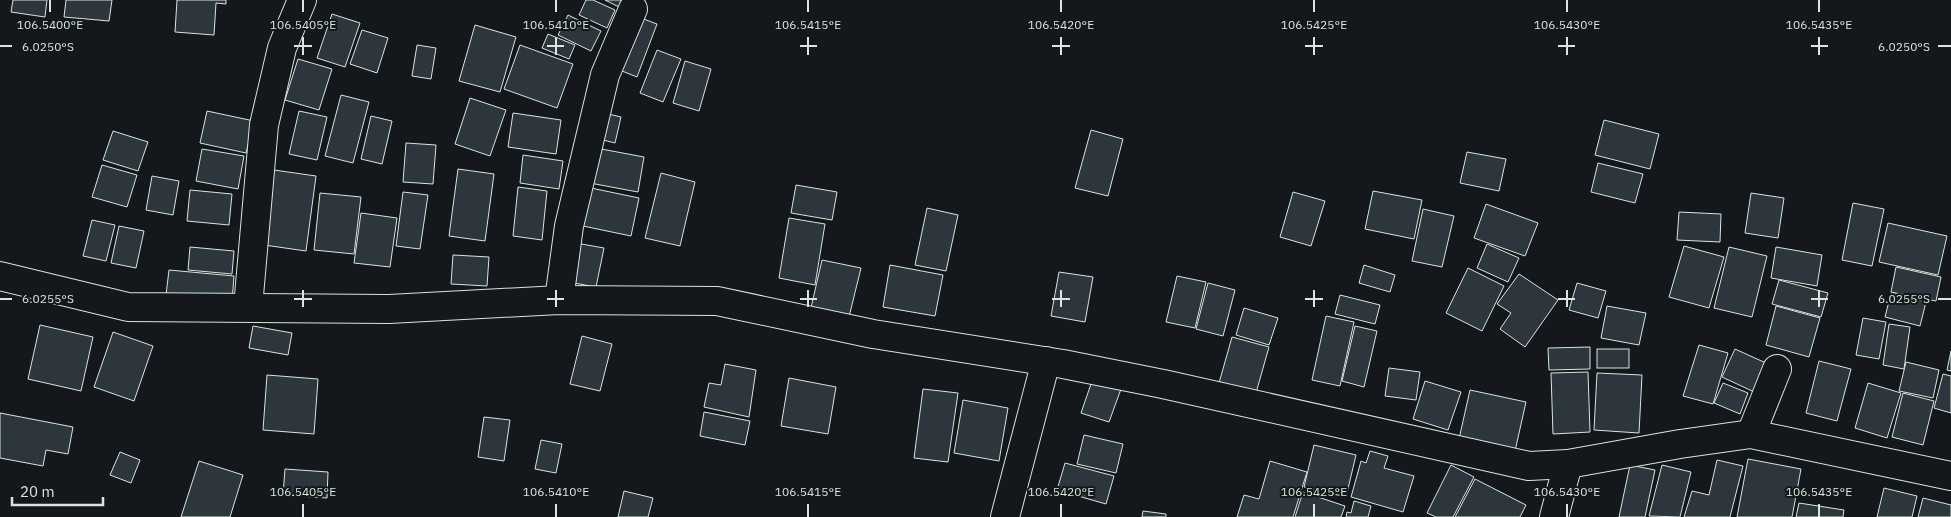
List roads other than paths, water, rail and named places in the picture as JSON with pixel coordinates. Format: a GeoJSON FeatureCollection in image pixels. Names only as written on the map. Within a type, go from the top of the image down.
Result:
{"type":"FeatureCollection","features":[{"type":"Feature","properties":{"kind":"street"},"geometry":{"type":"LineString","coordinates":[[248,307],[264,125],[282,48],[302,0]]}},
{"type":"Feature","properties":{"kind":"street"},"geometry":{"type":"LineString","coordinates":[[559,300],[569,226],[605,75],[633,9]]}},
{"type":"Feature","properties":{"kind":"street"},"geometry":{"type":"LineString","coordinates":[[0,276],[128,307],[389,309],[559,300],[718,301],[873,334],[1046,361],[1163,384],[1529,466],[1568,464],[1680,444],[1751,434],[1951,476]]}},
{"type":"Feature","properties":{"kind":"street"},"geometry":{"type":"LineString","coordinates":[[1005,517],[1046,361]]}},
{"type":"Feature","properties":{"kind":"street"},"geometry":{"type":"LineString","coordinates":[[1751,434],[1777,369]]}},
{"type":"Feature","properties":{"kind":"street"},"geometry":{"type":"LineString","coordinates":[[1554,517],[1568,464]]}}]}
